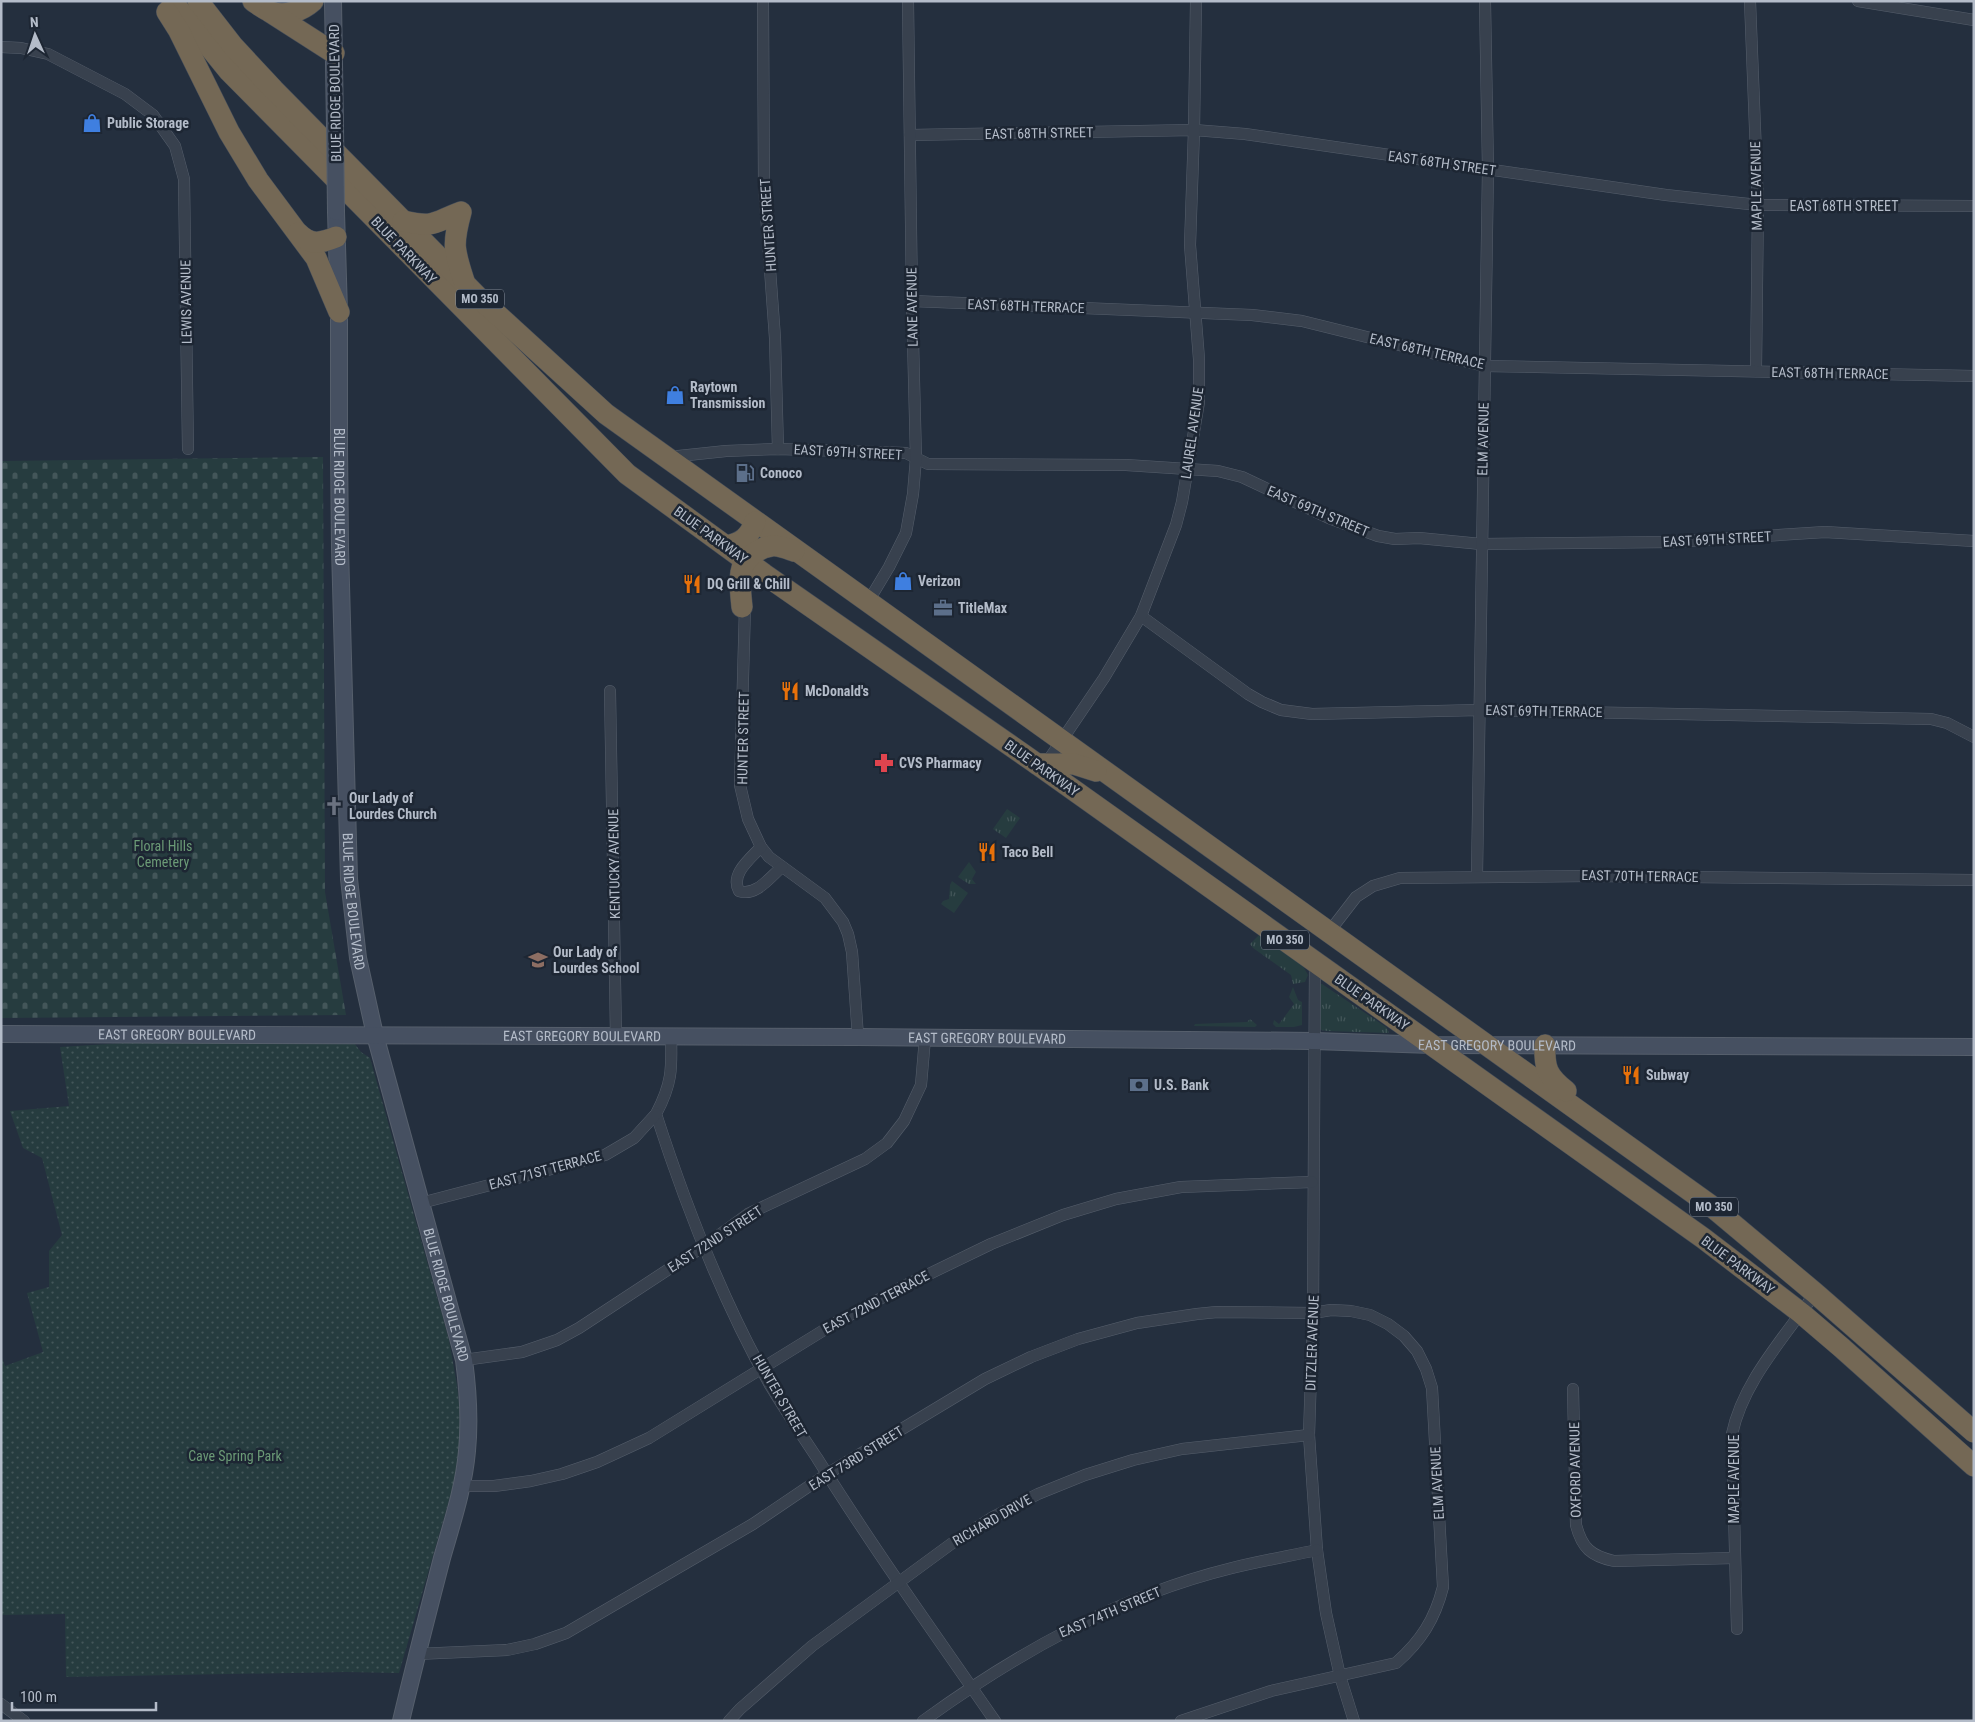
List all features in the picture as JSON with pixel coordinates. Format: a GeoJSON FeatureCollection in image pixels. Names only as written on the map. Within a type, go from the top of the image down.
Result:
{"type":"FeatureCollection","features":[{"type":"Feature","properties":{"kind":"highway"},"geometry":{"type":"LineString","coordinates":[[161,1],[179,31],[228,132],[244,158],[322,269],[339,312]]}},
{"type":"Feature","properties":{"kind":"highway","name":"BLUE PARKWAY"},"geometry":{"type":"LineString","coordinates":[[172,1],[229,71],[627,474],[764,574],[1042,765],[1703,1238],[1801,1314],[1891,1391],[1974,1466]]}},
{"type":"Feature","properties":{"kind":"highway","name":"BLUE PARKWAY"},"geometry":{"type":"LineString","coordinates":[[198,1],[233,46],[273,89],[465,284],[606,414],[1710,1205],[1974,1432]]}},
{"type":"Feature","properties":{"kind":"highway"},"geometry":{"type":"LineString","coordinates":[[262,7],[286,14],[305,8],[313,1]]}},
{"type":"Feature","properties":{"kind":"highway"},"geometry":{"type":"LineString","coordinates":[[262,7],[334,54]]}},
{"type":"Feature","properties":{"kind":"highway"},"geometry":{"type":"LineString","coordinates":[[403,221],[421,226],[431,226],[461,212],[456,234],[455,250],[465,284]]}},
{"type":"Feature","properties":{"kind":"highway"},"geometry":{"type":"LineString","coordinates":[[294,229],[303,238],[314,243],[323,243],[336,236]]}},
{"type":"Feature","properties":{"kind":"highway"},"geometry":{"type":"LineString","coordinates":[[726,546],[738,544],[748,537],[755,522]]}},
{"type":"Feature","properties":{"kind":"highway"},"geometry":{"type":"LineString","coordinates":[[744,607],[740,582],[741,570],[746,561],[762,549],[773,545],[799,553]]}},
{"type":"Feature","properties":{"kind":"highway"},"geometry":{"type":"LineString","coordinates":[[744,607],[750,587],[764,574]]}},
{"type":"Feature","properties":{"kind":"highway"},"geometry":{"type":"LineString","coordinates":[[1042,765],[1074,764],[1111,776]]}},
{"type":"Feature","properties":{"kind":"highway"},"geometry":{"type":"LineString","coordinates":[[1545,1045],[1545,1064],[1550,1076],[1602,1119],[1615,1136]]}},
{"type":"Feature","properties":{"kind":"main road","name":"BLUE RIDGE BOULEVARD"},"geometry":{"type":"LineString","coordinates":[[333,1],[336,236],[339,312],[338,446],[349,879],[358,958],[374,1035],[464,1360],[468,1388],[469,1423],[462,1486],[401,1721]]}},
{"type":"Feature","properties":{"kind":"main road","name":"EAST GREGORY BOULEVARD"},"geometry":{"type":"LineString","coordinates":[[1,1034],[858,1037],[1314,1041],[1432,1045],[1974,1047]]}},
{"type":"Feature","properties":{"kind":"street","name":"HUNTER STREET"},"geometry":{"type":"LineString","coordinates":[[763,1],[764,187],[775,338],[778,449]]}},
{"type":"Feature","properties":{"kind":"street","name":"LANE AVENUE"},"geometry":{"type":"LineString","coordinates":[[868,602],[889,567],[906,533],[913,494],[916,458],[908,1]]}},
{"type":"Feature","properties":{"kind":"street","name":"LAUREL AVENUE"},"geometry":{"type":"LineString","coordinates":[[1042,765],[1104,678],[1141,616],[1176,525],[1182,502],[1199,402],[1199,359],[1190,245],[1196,1]]}},
{"type":"Feature","properties":{"kind":"street","name":"ELM AVENUE"},"geometry":{"type":"LineString","coordinates":[[1477,876],[1488,169],[1484,1]]}},
{"type":"Feature","properties":{"kind":"street","name":"MAPLE AVENUE"},"geometry":{"type":"LineString","coordinates":[[1750,1],[1758,205],[1756,371]]}},
{"type":"Feature","properties":{"kind":"street"},"geometry":{"type":"LineString","coordinates":[[1858,1],[1974,20]]}},
{"type":"Feature","properties":{"kind":"street","name":"LEWIS AVENUE"},"geometry":{"type":"LineString","coordinates":[[1,47],[21,48],[48,54],[125,94],[153,114],[175,146],[184,179],[188,449]]}},
{"type":"Feature","properties":{"kind":"street","name":"EAST 68TH STREET"},"geometry":{"type":"LineString","coordinates":[[910,135],[1194,130],[1245,134],[1666,195],[1758,205],[1974,206]]}},
{"type":"Feature","properties":{"kind":"street","name":"EAST 68TH TERRACE"},"geometry":{"type":"LineString","coordinates":[[912,301],[1252,315],[1302,321],[1484,366],[1974,376]]}},
{"type":"Feature","properties":{"kind":"street","name":"EAST 69TH STREET"},"geometry":{"type":"LineString","coordinates":[[667,457],[726,451],[778,449],[906,453],[928,464],[1126,465],[1218,471],[1242,477],[1329,518],[1378,536],[1395,539],[1419,538],[1481,544],[1672,542],[1824,532],[1974,541]]}},
{"type":"Feature","properties":{"kind":"street","name":"HUNTER STREET"},"geometry":{"type":"LineString","coordinates":[[744,607],[740,785],[748,819],[761,847],[769,857],[825,898],[843,922],[852,952],[858,1037]]}},
{"type":"Feature","properties":{"kind":"street","name":"EAST 69TH TERRACE"},"geometry":{"type":"LineString","coordinates":[[1141,616],[1248,694],[1281,710],[1312,714],[1479,710],[1931,719],[1947,723],[1974,737]]}},
{"type":"Feature","properties":{"kind":"street","name":"KENTUCKY AVENUE"},"geometry":{"type":"LineString","coordinates":[[610,692],[616,1036]]}},
{"type":"Feature","properties":{"kind":"street"},"geometry":{"type":"LineString","coordinates":[[761,847],[736,878],[736,885],[739,891],[745,893],[753,892],[782,867]]}},
{"type":"Feature","properties":{"kind":"street","name":"EAST 70TH TERRACE"},"geometry":{"type":"LineString","coordinates":[[1329,932],[1356,898],[1373,886],[1400,878],[1477,876],[1974,880]]}},
{"type":"Feature","properties":{"kind":"street","name":"DITZLER AVENUE"},"geometry":{"type":"LineString","coordinates":[[1314,961],[1313,1313],[1309,1435],[1318,1550],[1326,1614],[1340,1676],[1354,1721]]}},
{"type":"Feature","properties":{"kind":"street"},"geometry":{"type":"LineString","coordinates":[[656,1114],[664,1099],[671,1078],[672,1036]]}},
{"type":"Feature","properties":{"kind":"street","name":"EAST 72ND STREET"},"geometry":{"type":"LineString","coordinates":[[464,1360],[522,1352],[558,1340],[704,1246],[748,1214],[864,1159],[887,1143],[904,1121],[921,1085],[925,1038]]}},
{"type":"Feature","properties":{"kind":"street","name":"HUNTER STREET"},"geometry":{"type":"LineString","coordinates":[[656,1114],[674,1168],[704,1246],[771,1386],[898,1583],[995,1721]]}},
{"type":"Feature","properties":{"kind":"street","name":"EAST 71ST TERRACE"},"geometry":{"type":"LineString","coordinates":[[422,1203],[605,1155],[634,1138],[656,1114]]}},
{"type":"Feature","properties":{"kind":"street","name":"EAST 72ND TERRACE"},"geometry":{"type":"LineString","coordinates":[[462,1486],[494,1486],[531,1481],[562,1474],[598,1462],[648,1438],[761,1367],[837,1322],[898,1289],[991,1244],[1063,1215],[1116,1200],[1181,1187],[1312,1182]]}},
{"type":"Feature","properties":{"kind":"street","name":"MAPLE AVENUE"},"geometry":{"type":"LineString","coordinates":[[1737,1629],[1732,1434],[1735,1420],[1747,1388],[1815,1294]]}},
{"type":"Feature","properties":{"kind":"street","name":"ELM AVENUE"},"geometry":{"type":"LineString","coordinates":[[1181,1721],[1271,1691],[1396,1663],[1422,1637],[1438,1605],[1443,1587],[1432,1388],[1426,1369],[1417,1351],[1404,1336],[1388,1324],[1370,1315],[1351,1311],[1331,1310],[1313,1313]]}},
{"type":"Feature","properties":{"kind":"street","name":"EAST 73RD STREET"},"geometry":{"type":"LineString","coordinates":[[417,1654],[507,1650],[535,1644],[566,1633],[753,1524],[827,1474],[985,1379],[1031,1357],[1078,1339],[1137,1324],[1197,1314],[1217,1312],[1313,1313]]}},
{"type":"Feature","properties":{"kind":"street","name":"OXFORD AVENUE"},"geometry":{"type":"LineString","coordinates":[[1573,1389],[1576,1525],[1579,1537],[1587,1549],[1598,1558],[1614,1561],[1734,1558]]}},
{"type":"Feature","properties":{"kind":"street","name":"RICHARD DRIVE"},"geometry":{"type":"LineString","coordinates":[[729,1721],[812,1646],[951,1544],[993,1517],[1038,1494],[1085,1475],[1133,1460],[1182,1449],[1309,1435]]}},
{"type":"Feature","properties":{"kind":"street","name":"EAST 74TH STREET"},"geometry":{"type":"LineString","coordinates":[[923,1721],[971,1686],[1052,1638],[1133,1600],[1174,1585],[1231,1568],[1318,1550]]}},
{"type":"Feature","properties":{"kind":"street"},"geometry":{"type":"LineString","coordinates":[[1,1704],[24,1721]]}},
{"type":"Feature","properties":{"kind":"green space","name":"Floral Hills Cemetery"},"geometry":{"type":"Polygon","coordinates":[[[323,457],[325,892],[346,1015],[1,1018],[1,461],[323,457]]]}},
{"type":"Feature","properties":{"kind":"green space"},"geometry":{"type":"Polygon","coordinates":[[[1007,809],[1020,818],[1006,838],[993,829],[1007,809]]]}},
{"type":"Feature","properties":{"kind":"green space"},"geometry":{"type":"Polygon","coordinates":[[[969,862],[976,872],[972,879],[976,884],[969,884],[958,877],[969,862]]]}},
{"type":"Feature","properties":{"kind":"green space"},"geometry":{"type":"Polygon","coordinates":[[[952,881],[968,893],[954,913],[941,904],[949,899],[952,881]]]}},
{"type":"Feature","properties":{"kind":"green space"},"geometry":{"type":"Polygon","coordinates":[[[1260,934],[1303,966],[1308,975],[1305,982],[1293,984],[1291,975],[1253,948],[1250,944],[1260,934]]]}},
{"type":"Feature","properties":{"kind":"green space"},"geometry":{"type":"Polygon","coordinates":[[[1318,984],[1322,984],[1386,1027],[1389,1032],[1321,1030],[1317,1023],[1318,984]]]}},
{"type":"Feature","properties":{"kind":"green space"},"geometry":{"type":"Polygon","coordinates":[[[1293,987],[1298,1000],[1302,1002],[1302,1025],[1276,1027],[1273,1024],[1274,1020],[1279,1024],[1294,1004],[1289,997],[1293,987]]]}},
{"type":"Feature","properties":{"kind":"green space"},"geometry":{"type":"Polygon","coordinates":[[[1250,1019],[1257,1025],[1255,1027],[1194,1026],[1195,1024],[1247,1022],[1250,1019]]]}},
{"type":"Feature","properties":{"kind":"green space","name":"Cave Spring Park"},"geometry":{"type":"Polygon","coordinates":[[[352,1040],[361,1052],[370,1058],[449,1340],[462,1430],[454,1483],[399,1673],[346,1672],[66,1677],[65,1614],[1,1615],[1,1355],[5,1366],[43,1352],[27,1293],[49,1287],[49,1251],[62,1235],[42,1158],[23,1148],[10,1111],[69,1106],[60,1047],[140,1042],[352,1040]]]}},
{"type":"Feature","properties":{"kind":"place","name":"Public Storage"},"geometry":{"type":"Point","coordinates":[92,123]}},
{"type":"Feature","properties":{"kind":"place","name":"Raytown Transmission"},"geometry":{"type":"Point","coordinates":[675,395]}},
{"type":"Feature","properties":{"kind":"place","name":"Conoco"},"geometry":{"type":"Point","coordinates":[745,473]}},
{"type":"Feature","properties":{"kind":"place","name":"Verizon"},"geometry":{"type":"Point","coordinates":[903,581]}},
{"type":"Feature","properties":{"kind":"place","name":"DQ Grill & Chill"},"geometry":{"type":"Point","coordinates":[692,584]}},
{"type":"Feature","properties":{"kind":"place","name":"TitleMax"},"geometry":{"type":"Point","coordinates":[943,608]}},
{"type":"Feature","properties":{"kind":"place","name":"McDonald's"},"geometry":{"type":"Point","coordinates":[790,691]}},
{"type":"Feature","properties":{"kind":"place","name":"CVS Pharmacy"},"geometry":{"type":"Point","coordinates":[884,763]}},
{"type":"Feature","properties":{"kind":"place","name":"Our Lady of Lourdes Church"},"geometry":{"type":"Point","coordinates":[334,806]}},
{"type":"Feature","properties":{"kind":"place","name":"Taco Bell"},"geometry":{"type":"Point","coordinates":[987,852]}},
{"type":"Feature","properties":{"kind":"place","name":"Our Lady of Lourdes School"},"geometry":{"type":"Point","coordinates":[538,960]}},
{"type":"Feature","properties":{"kind":"place","name":"Subway"},"geometry":{"type":"Point","coordinates":[1631,1075]}},
{"type":"Feature","properties":{"kind":"place","name":"U.S. Bank"},"geometry":{"type":"Point","coordinates":[1139,1085]}}]}
